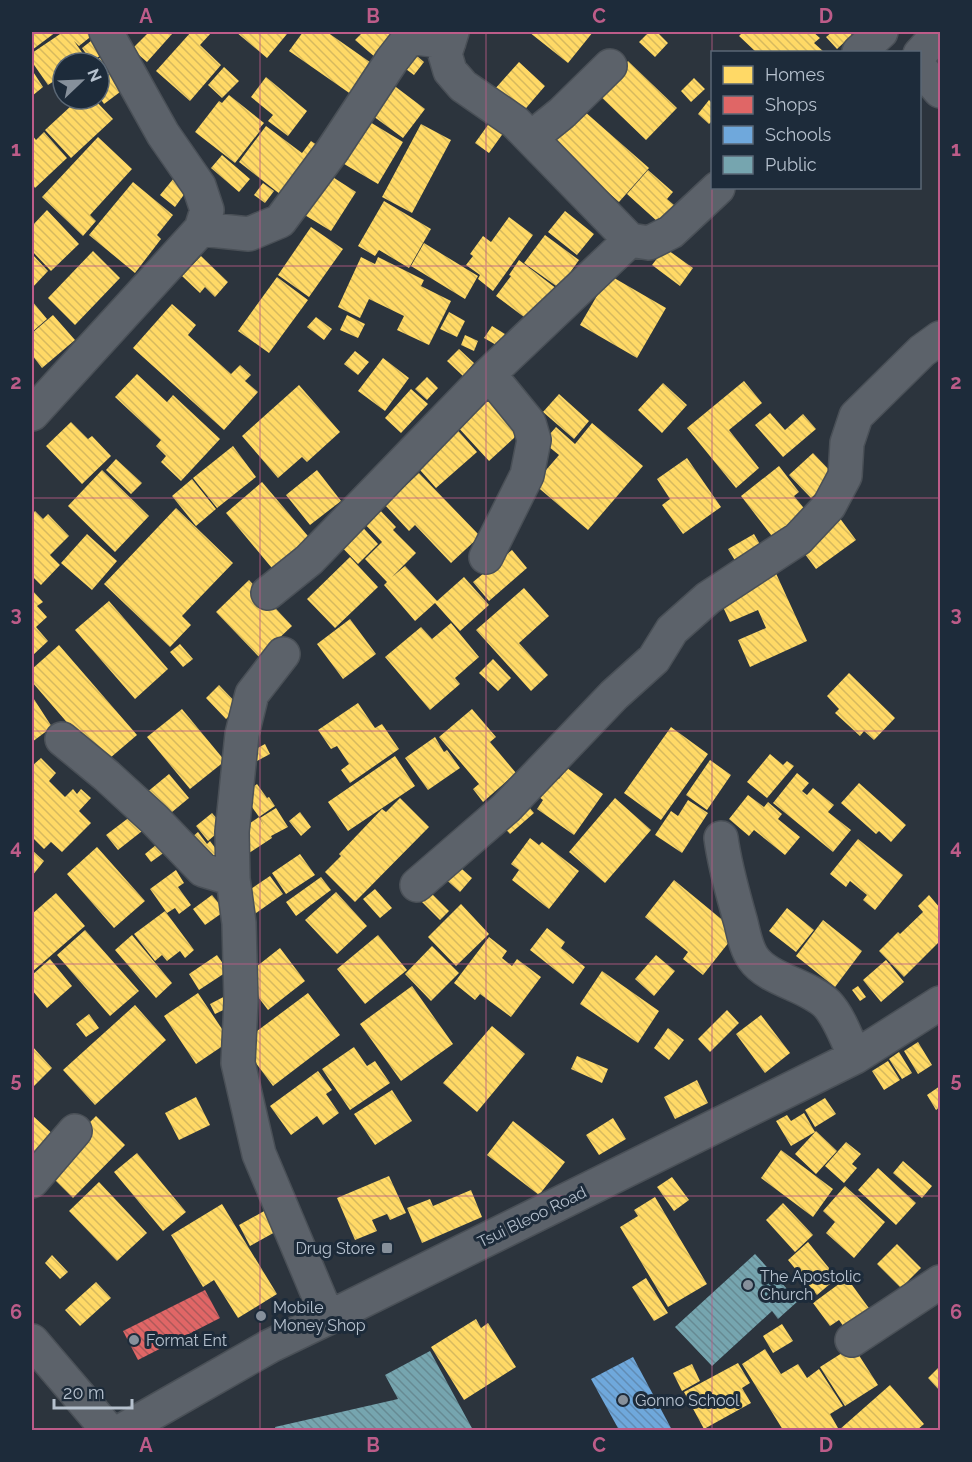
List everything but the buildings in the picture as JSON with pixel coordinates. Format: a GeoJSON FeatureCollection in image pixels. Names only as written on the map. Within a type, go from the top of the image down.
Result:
{"type":"FeatureCollection","features":[{"type":"Feature","properties":{"kind":"street"},"geometry":{"type":"LineString","coordinates":[[32,414],[201,229],[207,210],[199,186],[163,134],[106,32]]}},
{"type":"Feature","properties":{"kind":"street"},"geometry":{"type":"LineString","coordinates":[[860,51],[881,32]]}},
{"type":"Feature","properties":{"kind":"street"},"geometry":{"type":"LineString","coordinates":[[888,32],[905,51]]}},
{"type":"Feature","properties":{"kind":"street"},"geometry":{"type":"LineString","coordinates":[[921,53],[940,32]]}},
{"type":"Feature","properties":{"kind":"street"},"geometry":{"type":"LineString","coordinates":[[201,229],[249,234],[279,222],[332,151],[392,60],[406,42],[416,38],[450,37],[445,54],[450,71],[463,86],[515,122],[630,240],[649,243],[671,232],[717,189]]}},
{"type":"Feature","properties":{"kind":"street"},"geometry":{"type":"LineString","coordinates":[[531,138],[562,113],[610,66]]}},
{"type":"Feature","properties":{"kind":"street"},"geometry":{"type":"LineString","coordinates":[[921,69],[940,91]]}},
{"type":"Feature","properties":{"kind":"street"},"geometry":{"type":"LineString","coordinates":[[268,593],[309,560],[489,374],[630,240]]}},
{"type":"Feature","properties":{"kind":"street"},"geometry":{"type":"LineString","coordinates":[[417,885],[506,808],[614,695],[654,659],[672,630],[686,617],[708,598],[798,539],[829,506],[845,476],[847,443],[856,416],[922,351],[940,338]]}},
{"type":"Feature","properties":{"kind":"street"},"geometry":{"type":"LineString","coordinates":[[486,557],[527,475],[534,440],[529,423],[489,374]]}},
{"type":"Feature","properties":{"kind":"street"},"geometry":{"type":"LineString","coordinates":[[283,654],[252,694],[242,735],[232,832],[233,879],[240,946],[241,1001],[238,1063],[259,1154],[328,1318]]}},
{"type":"Feature","properties":{"kind":"street"},"geometry":{"type":"LineString","coordinates":[[62,739],[154,819],[203,870],[233,879]]}},
{"type":"Feature","properties":{"kind":"street"},"geometry":{"type":"LineString","coordinates":[[721,838],[726,869],[747,945],[753,958],[765,969],[817,996],[827,1005],[836,1016],[855,1057]]}},
{"type":"Feature","properties":{"kind":"street","name":"Tsui Bleoo Road"},"geometry":{"type":"LineString","coordinates":[[123,1431],[270,1346],[855,1057],[940,1003]]}},
{"type":"Feature","properties":{"kind":"street"},"geometry":{"type":"LineString","coordinates":[[32,1181],[75,1131]]}},
{"type":"Feature","properties":{"kind":"street"},"geometry":{"type":"LineString","coordinates":[[852,1340],[940,1282]]}},
{"type":"Feature","properties":{"kind":"street"},"geometry":{"type":"LineString","coordinates":[[32,1341],[108,1431]]}},
{"type":"Feature","properties":{"kind":"place","name":"Drug Store"},"geometry":{"type":"Point","coordinates":[387,1248]}},
{"type":"Feature","properties":{"kind":"place","name":"The Apostolic Church"},"geometry":{"type":"Point","coordinates":[748,1285]}},
{"type":"Feature","properties":{"kind":"place","name":"Mobile Money Shop"},"geometry":{"type":"Point","coordinates":[261,1316]}},
{"type":"Feature","properties":{"kind":"place","name":"Format Ent"},"geometry":{"type":"Point","coordinates":[134,1340]}},
{"type":"Feature","properties":{"kind":"place","name":"Gonno School"},"geometry":{"type":"Point","coordinates":[623,1400]}}]}
